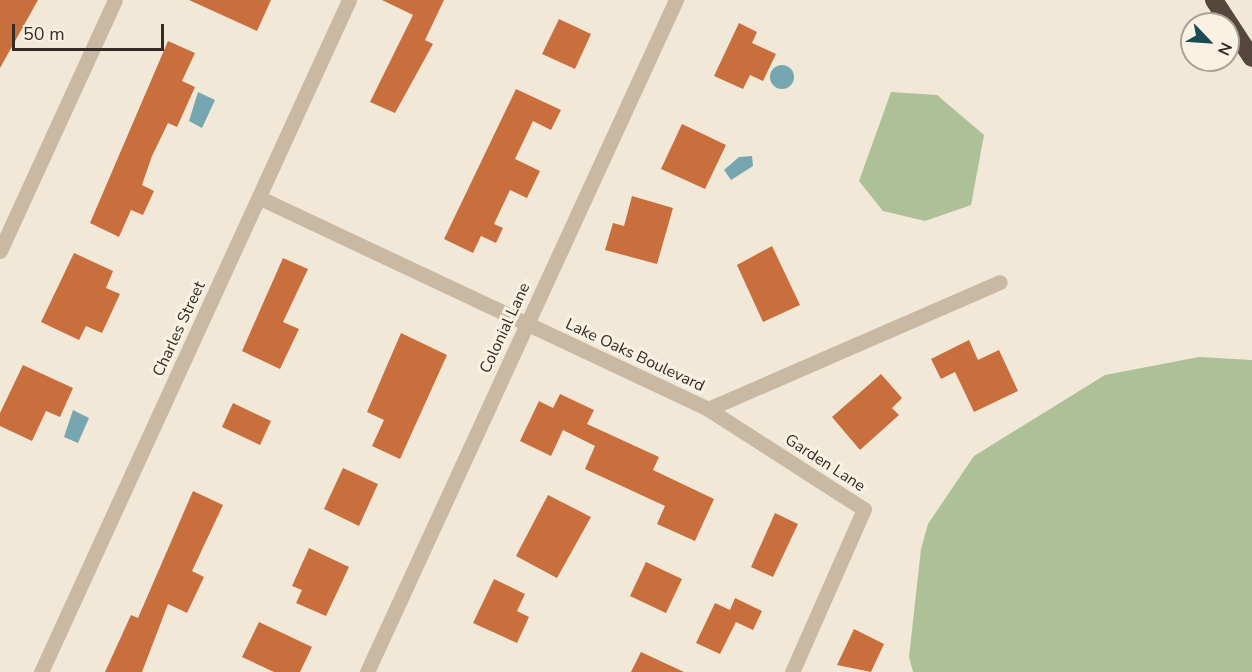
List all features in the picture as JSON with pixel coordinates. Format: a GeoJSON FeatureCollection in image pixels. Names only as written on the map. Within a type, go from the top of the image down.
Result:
{"type":"FeatureCollection","features":[{"type":"Feature","properties":{"kind":"highway"},"geometry":{"type":"LineString","coordinates":[[1214,0],[1252,58]]}},
{"type":"Feature","properties":{"kind":"street"},"geometry":{"type":"LineString","coordinates":[[0,251],[115,0]]}},
{"type":"Feature","properties":{"kind":"street","name":"Charles Street"},"geometry":{"type":"LineString","coordinates":[[41,672],[260,198],[348,0]]}},
{"type":"Feature","properties":{"kind":"street","name":"Colonial Lane"},"geometry":{"type":"LineString","coordinates":[[367,672],[676,0]]}},
{"type":"Feature","properties":{"kind":"street","name":"Lake Oaks Boulevard"},"geometry":{"type":"LineString","coordinates":[[260,198],[708,409],[1000,282]]}},
{"type":"Feature","properties":{"kind":"street","name":"Garden Lane"},"geometry":{"type":"LineString","coordinates":[[708,409],[864,509],[792,672]]}},
{"type":"Feature","properties":{"kind":"green space"},"geometry":{"type":"Polygon","coordinates":[[[891,92],[937,95],[984,135],[971,205],[925,221],[883,211],[859,181],[891,92]]]}},
{"type":"Feature","properties":{"kind":"green space"},"geometry":{"type":"Polygon","coordinates":[[[1199,357],[1252,360],[1252,672],[913,672],[909,657],[921,549],[928,524],[974,456],[1105,375],[1199,357]]]}},
{"type":"Feature","properties":{"kind":"water"},"geometry":{"type":"Polygon","coordinates":[[[782,65],[790,69],[794,77],[790,85],[782,89],[774,85],[770,77],[774,69],[782,65]]]}},
{"type":"Feature","properties":{"kind":"water"},"geometry":{"type":"Polygon","coordinates":[[[198,92],[215,100],[202,128],[189,121],[198,92]]]}},
{"type":"Feature","properties":{"kind":"water"},"geometry":{"type":"Polygon","coordinates":[[[752,156],[753,166],[731,180],[724,170],[739,157],[752,156]]]}},
{"type":"Feature","properties":{"kind":"water"},"geometry":{"type":"Polygon","coordinates":[[[73,410],[89,418],[78,443],[64,437],[73,410]]]}},
{"type":"Feature","properties":{"kind":"building"},"geometry":{"type":"Polygon","coordinates":[[[0,0],[38,0],[0,68],[0,0]]]}},
{"type":"Feature","properties":{"kind":"building"},"geometry":{"type":"Polygon","coordinates":[[[189,0],[271,0],[257,31],[189,0]]]}},
{"type":"Feature","properties":{"kind":"building"},"geometry":{"type":"Polygon","coordinates":[[[382,0],[444,0],[425,40],[433,44],[395,113],[370,102],[413,15],[382,0]]]}},
{"type":"Feature","properties":{"kind":"building"},"geometry":{"type":"Polygon","coordinates":[[[559,19],[591,34],[575,69],[542,54],[559,19]]]}},
{"type":"Feature","properties":{"kind":"building"},"geometry":{"type":"Polygon","coordinates":[[[739,23],[757,32],[752,43],[776,54],[763,81],[750,75],[743,89],[714,76],[739,23]]]}},
{"type":"Feature","properties":{"kind":"building"},"geometry":{"type":"Polygon","coordinates":[[[168,41],[195,53],[182,81],[195,87],[177,127],[168,123],[152,156],[142,185],[154,191],[143,215],[131,210],[119,237],[90,223],[168,41]]]}},
{"type":"Feature","properties":{"kind":"building"},"geometry":{"type":"Polygon","coordinates":[[[516,89],[561,110],[551,130],[533,121],[515,159],[540,171],[527,198],[510,190],[494,224],[503,228],[496,243],[481,236],[473,253],[444,239],[516,89]]]}},
{"type":"Feature","properties":{"kind":"building"},"geometry":{"type":"Polygon","coordinates":[[[682,124],[726,145],[705,189],[661,169],[682,124]]]}},
{"type":"Feature","properties":{"kind":"building"},"geometry":{"type":"Polygon","coordinates":[[[632,196],[673,208],[657,264],[605,250],[613,223],[624,226],[632,196]]]}},
{"type":"Feature","properties":{"kind":"building"},"geometry":{"type":"Polygon","coordinates":[[[772,246],[800,305],[763,322],[737,265],[772,246]]]}},
{"type":"Feature","properties":{"kind":"building"},"geometry":{"type":"Polygon","coordinates":[[[74,253],[113,271],[106,288],[120,294],[102,333],[86,326],[79,340],[41,322],[74,253]]]}},
{"type":"Feature","properties":{"kind":"building"},"geometry":{"type":"Polygon","coordinates":[[[283,258],[308,269],[283,322],[299,329],[280,369],[242,351],[283,258]]]}},
{"type":"Feature","properties":{"kind":"building"},"geometry":{"type":"Polygon","coordinates":[[[401,333],[447,355],[400,459],[372,446],[384,420],[367,412],[401,333]]]}},
{"type":"Feature","properties":{"kind":"building"},"geometry":{"type":"Polygon","coordinates":[[[969,340],[978,360],[999,350],[1018,391],[974,412],[955,372],[941,379],[931,359],[969,340]]]}},
{"type":"Feature","properties":{"kind":"building"},"geometry":{"type":"Polygon","coordinates":[[[23,365],[73,388],[60,417],[46,411],[32,441],[0,426],[0,413],[23,365]]]}},
{"type":"Feature","properties":{"kind":"building"},"geometry":{"type":"Polygon","coordinates":[[[881,374],[902,398],[892,408],[899,415],[860,450],[832,417],[881,374]]]}},
{"type":"Feature","properties":{"kind":"building"},"geometry":{"type":"Polygon","coordinates":[[[560,394],[594,410],[587,424],[659,457],[653,470],[714,499],[695,541],[657,524],[665,506],[585,469],[595,446],[563,430],[551,456],[520,441],[539,401],[553,408],[560,394]]]}},
{"type":"Feature","properties":{"kind":"building"},"geometry":{"type":"Polygon","coordinates":[[[233,403],[271,421],[260,445],[222,427],[233,403]]]}},
{"type":"Feature","properties":{"kind":"building"},"geometry":{"type":"Polygon","coordinates":[[[343,468],[378,484],[359,526],[324,509],[343,468]]]}},
{"type":"Feature","properties":{"kind":"building"},"geometry":{"type":"Polygon","coordinates":[[[193,491],[223,505],[192,571],[204,577],[187,613],[168,604],[142,672],[105,672],[131,615],[138,618],[193,491]]]}},
{"type":"Feature","properties":{"kind":"building"},"geometry":{"type":"Polygon","coordinates":[[[548,495],[591,517],[557,578],[516,556],[548,495]]]}},
{"type":"Feature","properties":{"kind":"building"},"geometry":{"type":"Polygon","coordinates":[[[775,513],[798,524],[773,577],[751,567],[775,513]]]}},
{"type":"Feature","properties":{"kind":"building"},"geometry":{"type":"Polygon","coordinates":[[[309,548],[349,567],[326,616],[296,603],[302,590],[292,586],[309,548]]]}},
{"type":"Feature","properties":{"kind":"building"},"geometry":{"type":"Polygon","coordinates":[[[646,562],[682,579],[666,613],[630,596],[646,562]]]}},
{"type":"Feature","properties":{"kind":"building"},"geometry":{"type":"Polygon","coordinates":[[[494,579],[525,594],[517,611],[529,617],[517,643],[473,623],[494,579]]]}},
{"type":"Feature","properties":{"kind":"building"},"geometry":{"type":"Polygon","coordinates":[[[735,598],[762,611],[753,630],[736,622],[720,654],[696,643],[715,603],[730,610],[735,598]]]}},
{"type":"Feature","properties":{"kind":"building"},"geometry":{"type":"Polygon","coordinates":[[[259,622],[312,647],[300,672],[274,672],[242,657],[259,622]]]}},
{"type":"Feature","properties":{"kind":"building"},"geometry":{"type":"Polygon","coordinates":[[[854,629],[884,644],[871,672],[837,665],[854,629]]]}},
{"type":"Feature","properties":{"kind":"building"},"geometry":{"type":"Polygon","coordinates":[[[641,652],[684,672],[631,672],[641,652]]]}}]}
